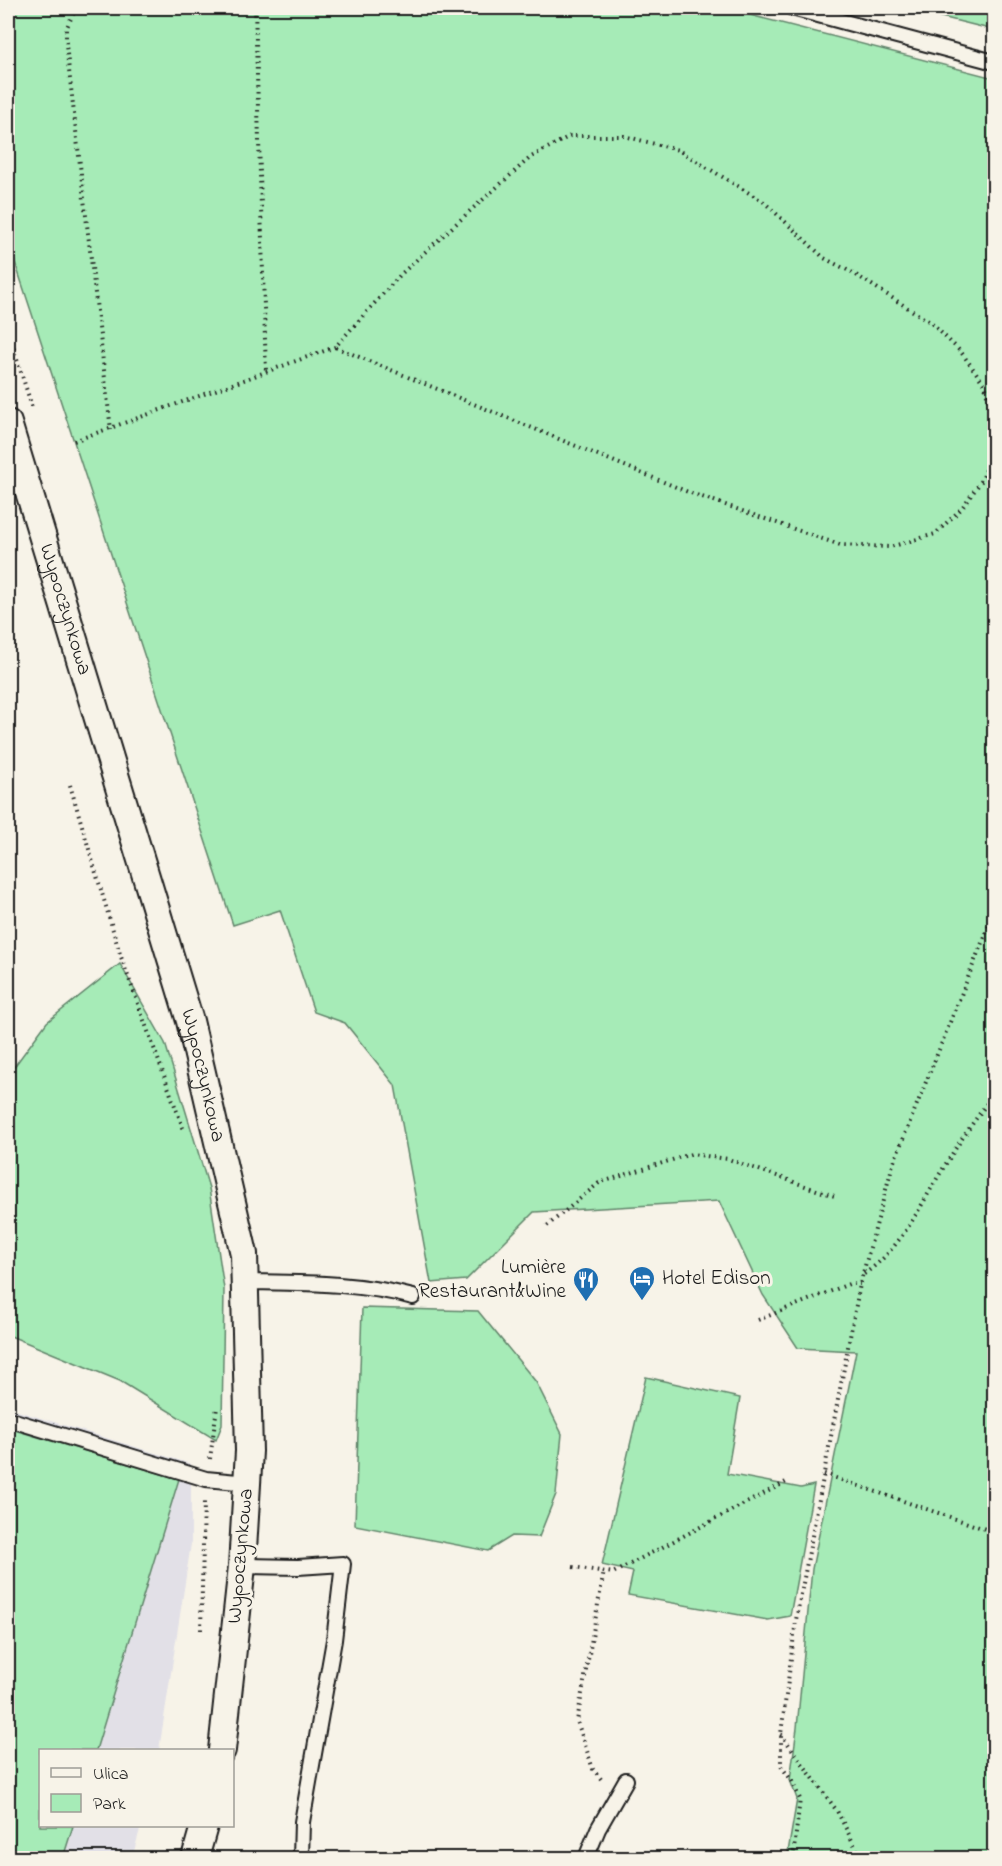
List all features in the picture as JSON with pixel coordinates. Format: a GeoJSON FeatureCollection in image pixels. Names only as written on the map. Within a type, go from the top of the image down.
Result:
{"type":"FeatureCollection","features":[{"type":"Feature","properties":{"kind":"street","name":"Wypoczynkowa"},"geometry":{"type":"LineString","coordinates":[[8,423],[190,1022],[244,1254],[248,1483],[242,1566],[222,1749]]}},
{"type":"Feature","properties":{"kind":"street"},"geometry":{"type":"LineString","coordinates":[[195,1858],[204,1827]]}},
{"type":"Feature","properties":{"kind":"lane"},"geometry":{"type":"LineString","coordinates":[[792,8],[994,62]]}},
{"type":"Feature","properties":{"kind":"lane"},"geometry":{"type":"LineString","coordinates":[[245,1282],[354,1285],[381,1288],[413,1298]]}},
{"type":"Feature","properties":{"kind":"lane"},"geometry":{"type":"LineString","coordinates":[[8,1419],[206,1479],[248,1483]]}},
{"type":"Feature","properties":{"kind":"lane"},"geometry":{"type":"LineString","coordinates":[[242,1566],[298,1567],[343,1564],[334,1641],[302,1822],[301,1858]]}},
{"type":"Feature","properties":{"kind":"lane"},"geometry":{"type":"LineString","coordinates":[[586,1858],[598,1829],[626,1780]]}},
{"type":"Feature","properties":{"kind":"path"},"geometry":{"type":"LineString","coordinates":[[76,8],[66,29],[66,45],[111,430]]}},
{"type":"Feature","properties":{"kind":"path"},"geometry":{"type":"LineString","coordinates":[[255,8],[266,373]]}},
{"type":"Feature","properties":{"kind":"path"},"geometry":{"type":"LineString","coordinates":[[74,441],[111,430],[335,347],[401,274],[531,157],[570,136],[624,136],[678,150],[764,202],[824,258],[853,273],[930,322],[961,352],[985,385],[992,420],[993,452],[982,480],[961,509],[935,534],[890,547],[840,545],[688,492],[335,347]]}},
{"type":"Feature","properties":{"kind":"path"},"geometry":{"type":"LineString","coordinates":[[70,784],[120,954],[186,1134]]}},
{"type":"Feature","properties":{"kind":"path"},"geometry":{"type":"LineString","coordinates":[[793,1858],[800,1799],[792,1781],[781,1766],[781,1734],[796,1620],[860,1284],[893,1164],[994,913]]}},
{"type":"Feature","properties":{"kind":"path"},"geometry":{"type":"LineString","coordinates":[[863,1275],[878,1265],[897,1244],[950,1158],[994,1093]]}},
{"type":"Feature","properties":{"kind":"path"},"geometry":{"type":"LineString","coordinates":[[547,1226],[599,1183],[691,1154],[728,1159],[837,1197]]}},
{"type":"Feature","properties":{"kind":"path"},"geometry":{"type":"LineString","coordinates":[[758,1320],[849,1284],[860,1284]]}},
{"type":"Feature","properties":{"kind":"path"},"geometry":{"type":"LineString","coordinates":[[201,1630],[206,1479],[216,1426],[217,1404]]}},
{"type":"Feature","properties":{"kind":"path"},"geometry":{"type":"LineString","coordinates":[[824,1474],[994,1532]]}},
{"type":"Feature","properties":{"kind":"path"},"geometry":{"type":"LineString","coordinates":[[573,1567],[613,1573],[786,1482]]}},
{"type":"Feature","properties":{"kind":"path"},"geometry":{"type":"LineString","coordinates":[[604,1571],[577,1721],[593,1769],[614,1800]]}},
{"type":"Feature","properties":{"kind":"path"},"geometry":{"type":"LineString","coordinates":[[994,1660],[994,1686]]}},
{"type":"Feature","properties":{"kind":"path"},"geometry":{"type":"LineString","coordinates":[[781,1734],[837,1811],[861,1858]]}},
{"type":"Feature","properties":{"kind":"shaded area"},"geometry":{"type":"Polygon","coordinates":[[[8,1408],[191,1464],[191,1544],[159,1749],[39,1749],[39,1827],[141,1827],[132,1858],[8,1858],[8,1408]]]}},
{"type":"Feature","properties":{"kind":"green space"},"geometry":{"type":"Polygon","coordinates":[[[8,8],[723,8],[994,78],[994,1858],[787,1858],[797,1799],[790,1780],[812,1569],[856,1351],[798,1348],[763,1295],[719,1201],[534,1212],[466,1280],[431,1283],[395,1085],[345,1023],[314,1012],[280,910],[233,925],[8,241],[8,8]]]}},
{"type":"Feature","properties":{"kind":"green space"},"geometry":{"type":"Polygon","coordinates":[[[905,8],[994,8],[994,30],[905,8]]]}},
{"type":"Feature","properties":{"kind":"green space"},"geometry":{"type":"Polygon","coordinates":[[[120,964],[165,1043],[209,1188],[224,1289],[222,1425],[216,1440],[120,1381],[8,1335],[8,1075],[47,1022],[120,964]]]}},
{"type":"Feature","properties":{"kind":"green space"},"geometry":{"type":"Polygon","coordinates":[[[362,1308],[478,1311],[536,1382],[562,1434],[556,1494],[539,1537],[512,1536],[488,1551],[355,1525],[362,1308]]]}},
{"type":"Feature","properties":{"kind":"green space"},"geometry":{"type":"Polygon","coordinates":[[[646,1377],[740,1398],[727,1474],[801,1488],[814,1485],[790,1616],[768,1620],[628,1595],[633,1572],[602,1565],[646,1377]]]}},
{"type":"Feature","properties":{"kind":"green space"},"geometry":{"type":"Polygon","coordinates":[[[8,1428],[179,1479],[96,1749],[39,1749],[39,1827],[73,1827],[63,1858],[8,1858],[8,1428]]]}},
{"type":"Feature","properties":{"kind":"place","name":"Hotel Edison"},"geometry":{"type":"Point","coordinates":[642,1302]}},
{"type":"Feature","properties":{"kind":"place","name":"Lumière Restaurant&Wine"},"geometry":{"type":"Point","coordinates":[586,1303]}}]}
